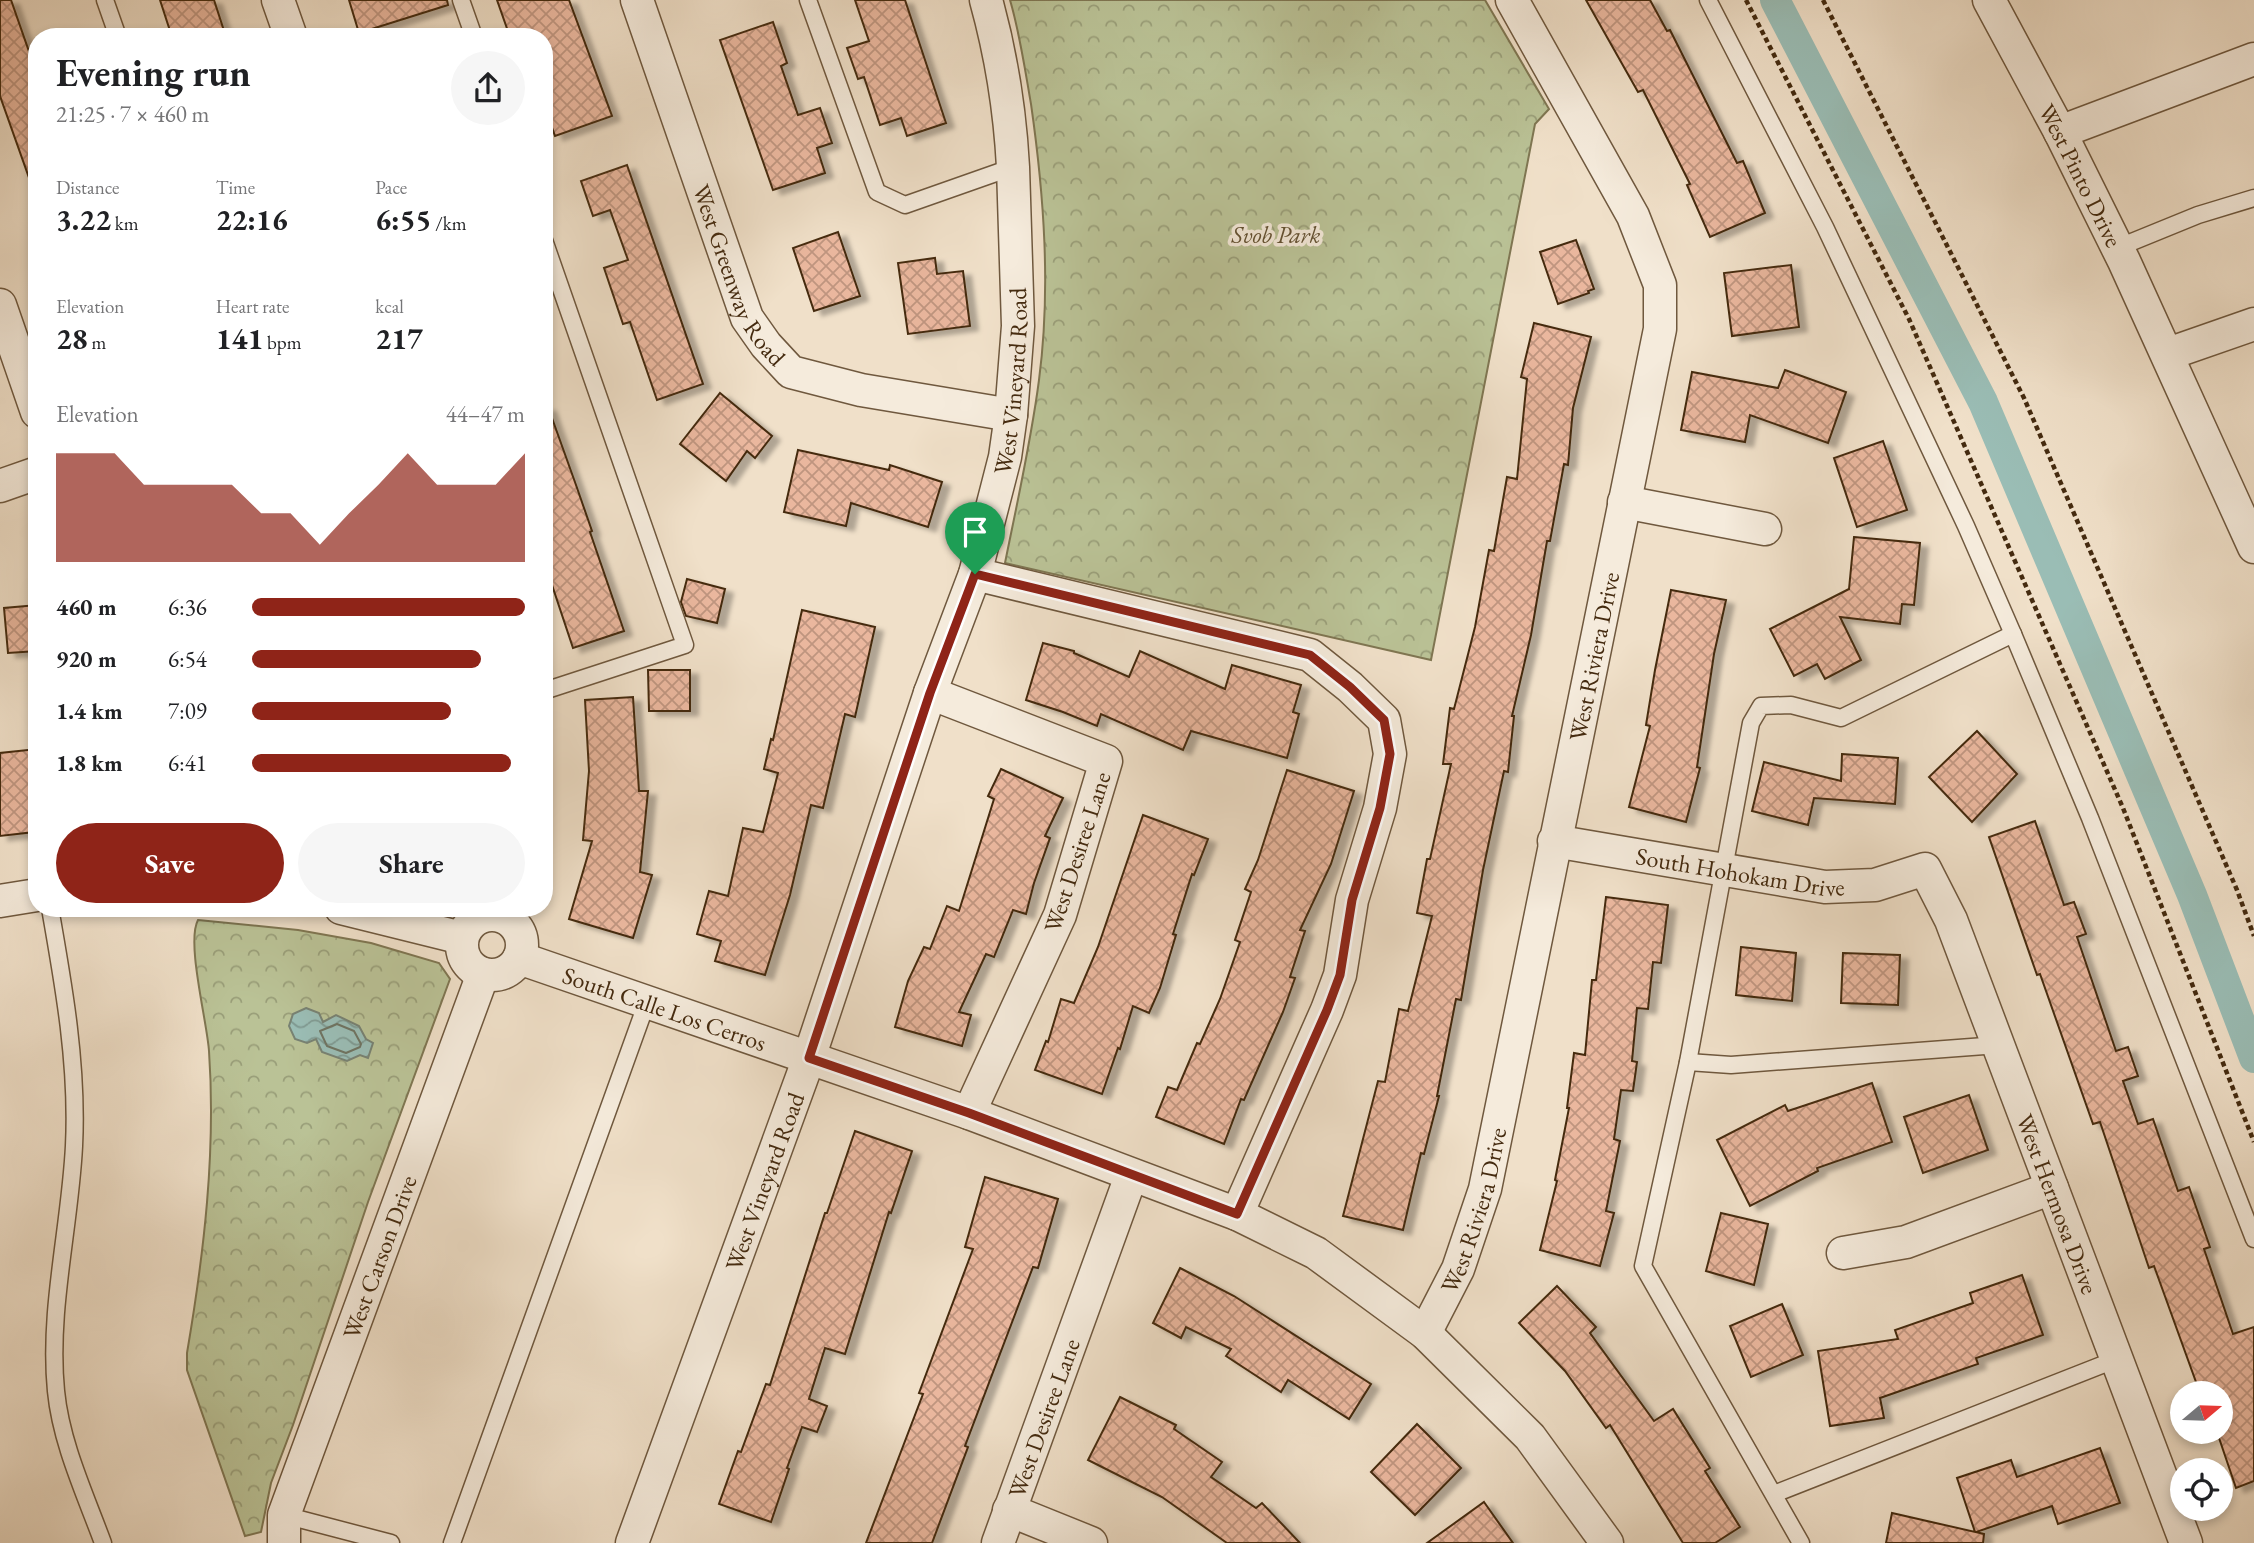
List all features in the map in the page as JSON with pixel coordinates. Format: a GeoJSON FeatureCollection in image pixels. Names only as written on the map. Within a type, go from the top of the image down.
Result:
{"type":"FeatureCollection","features":[{"type":"Feature","properties":{"kind":"street"},"geometry":{"type":"LineString","coordinates":[[278,0],[288,28]]}},
{"type":"Feature","properties":{"kind":"street","name":"West Greenway Road"},"geometry":{"type":"LineString","coordinates":[[637,0],[747,318],[766,345],[791,372],[861,390],[1011,415]]}},
{"type":"Feature","properties":{"kind":"street","name":"West Vineyard Road"},"geometry":{"type":"LineString","coordinates":[[632,1543],[809,1058],[930,693],[975,574],[1004,457],[1011,415],[1018,326],[1013,167],[1012,142],[995,32],[986,0]]}},
{"type":"Feature","properties":{"kind":"street","name":"West Riviera Drive"},"geometry":{"type":"LineString","coordinates":[[1425,1333],[1458,1269],[1485,1189],[1660,329],[1660,285],[1633,216],[1512,0]]}},
{"type":"Feature","properties":{"kind":"street","name":"West Pinto Drive"},"geometry":{"type":"LineString","coordinates":[[1989,0],[2118,248],[2254,547]]}},
{"type":"Feature","properties":{"kind":"street"},"geometry":{"type":"LineString","coordinates":[[2060,132],[2254,59]]}},
{"type":"Feature","properties":{"kind":"street"},"geometry":{"type":"LineString","coordinates":[[0,305],[28,386]]}},
{"type":"Feature","properties":{"kind":"street"},"geometry":{"type":"LineString","coordinates":[[2168,354],[2254,324]]}},
{"type":"Feature","properties":{"kind":"street"},"geometry":{"type":"LineString","coordinates":[[0,486],[28,476]]}},
{"type":"Feature","properties":{"kind":"street"},"geometry":{"type":"LineString","coordinates":[[1624,502],[1765,529]]}},
{"type":"Feature","properties":{"kind":"street"},"geometry":{"type":"LineString","coordinates":[[975,574],[1310,655],[1350,687],[1384,720],[1390,754],[1380,808],[1352,900],[1340,975],[1237,1214]]}},
{"type":"Feature","properties":{"kind":"street","name":"West Desiree Lane"},"geometry":{"type":"LineString","coordinates":[[930,693],[1106,761],[1060,915],[969,1113]]}},
{"type":"Feature","properties":{"kind":"street","name":"South Hohokam Drive"},"geometry":{"type":"LineString","coordinates":[[1554,841],[1825,887],[1875,885],[1925,869]]}},
{"type":"Feature","properties":{"kind":"street","name":"West Hermosa Drive"},"geometry":{"type":"LineString","coordinates":[[1925,869],[1951,920],[2186,1543]]}},
{"type":"Feature","properties":{"kind":"street"},"geometry":{"type":"LineString","coordinates":[[0,901],[28,896]]}},
{"type":"Feature","properties":{"kind":"street"},"geometry":{"type":"LineString","coordinates":[[377,917],[462,938]]}},
{"type":"Feature","properties":{"kind":"street"},"geometry":{"type":"LineString","coordinates":[[482,917],[466,929],[461,946],[465,960],[476,971],[490,976],[504,973],[516,964],[519,958],[522,942],[507,917]]}},
{"type":"Feature","properties":{"kind":"street","name":"South Calle Los Cerros"},"geometry":{"type":"LineString","coordinates":[[519,958],[809,1058]]}},
{"type":"Feature","properties":{"kind":"street","name":"West Carson Drive"},"geometry":{"type":"LineString","coordinates":[[284,1529],[483,974]]}},
{"type":"Feature","properties":{"kind":"street"},"geometry":{"type":"LineString","coordinates":[[809,1058],[969,1113],[1237,1214],[1316,1253],[1425,1333],[1530,1437],[1606,1543]]}},
{"type":"Feature","properties":{"kind":"street","name":"West Desiree Lane"},"geometry":{"type":"LineString","coordinates":[[998,1543],[1131,1176]]}},
{"type":"Feature","properties":{"kind":"street"},"geometry":{"type":"LineString","coordinates":[[1843,1254],[1906,1242],[2052,1188]]}},
{"type":"Feature","properties":{"kind":"street"},"geometry":{"type":"LineString","coordinates":[[1009,1510],[1091,1543]]}},
{"type":"Feature","properties":{"kind":"lane"},"geometry":{"type":"LineString","coordinates":[[105,0],[115,28]]}},
{"type":"Feature","properties":{"kind":"lane"},"geometry":{"type":"LineString","coordinates":[[461,0],[471,28]]}},
{"type":"Feature","properties":{"kind":"lane"},"geometry":{"type":"LineString","coordinates":[[808,0],[877,192],[905,205],[1013,167]]}},
{"type":"Feature","properties":{"kind":"lane"},"geometry":{"type":"LineString","coordinates":[[1708,0],[1825,227],[1960,513],[2090,818],[2254,1239]]}},
{"type":"Feature","properties":{"kind":"lane"},"geometry":{"type":"LineString","coordinates":[[2118,248],[2197,215],[2254,198]]}},
{"type":"Feature","properties":{"kind":"lane"},"geometry":{"type":"LineString","coordinates":[[553,266],[685,645],[553,688]]}},
{"type":"Feature","properties":{"kind":"lane"},"geometry":{"type":"LineString","coordinates":[[1801,1543],[1643,1266],[1688,1062],[1751,723],[1761,706],[1791,705],[1841,718],[2013,634]]}},
{"type":"Feature","properties":{"kind":"lane"},"geometry":{"type":"LineString","coordinates":[[52,917],[64,984],[73,1084],[74,1146],[54,1345],[56,1392],[64,1435],[103,1543]]}},
{"type":"Feature","properties":{"kind":"lane"},"geometry":{"type":"LineString","coordinates":[[452,1543],[648,1002]]}},
{"type":"Feature","properties":{"kind":"lane"},"geometry":{"type":"LineString","coordinates":[[1688,1062],[1731,1065],[1998,1045]]}},
{"type":"Feature","properties":{"kind":"lane"},"geometry":{"type":"LineString","coordinates":[[1774,1494],[2117,1359]]}},
{"type":"Feature","properties":{"kind":"lane"},"geometry":{"type":"LineString","coordinates":[[284,1529],[391,1543]]}},
{"type":"Feature","properties":{"kind":"path"},"geometry":{"type":"LineString","coordinates":[[1746,0],[1909,318],[2123,808],[2254,1142]]}},
{"type":"Feature","properties":{"kind":"path"},"geometry":{"type":"LineString","coordinates":[[1823,0],[2024,398],[2237,890],[2254,936]]}},
{"type":"Feature","properties":{"kind":"green space","name":"Svob Park"},"geometry":{"type":"Polygon","coordinates":[[[1010,0],[1485,0],[1549,109],[1535,124],[1431,660],[1005,563],[1039,380],[1045,311],[1044,242],[1036,138],[1022,52],[1010,0]]]}},
{"type":"Feature","properties":{"kind":"green space"},"geometry":{"type":"Polygon","coordinates":[[[198,920],[298,930],[371,943],[439,963],[450,979],[368,1202],[271,1483],[261,1532],[245,1536],[187,1370],[207,1202],[211,1127],[209,1051],[194,946],[198,920]]]}},
{"type":"Feature","properties":{"kind":"water"},"geometry":{"type":"Polygon","coordinates":[[[306,1008],[319,1013],[323,1022],[336,1015],[359,1026],[366,1039],[373,1043],[368,1058],[360,1055],[347,1061],[322,1052],[316,1039],[307,1043],[295,1039],[289,1026],[293,1014],[306,1008]]]}},
{"type":"Feature","properties":{"kind":"building"},"geometry":{"type":"Polygon","coordinates":[[[0,0],[11,0],[28,49],[28,175],[0,96],[0,0]]]}},
{"type":"Feature","properties":{"kind":"building"},"geometry":{"type":"Polygon","coordinates":[[[160,0],[214,0],[223,28],[169,28],[160,0]]]}},
{"type":"Feature","properties":{"kind":"building"},"geometry":{"type":"Polygon","coordinates":[[[349,0],[447,0],[448,5],[375,28],[357,28],[349,0]]]}},
{"type":"Feature","properties":{"kind":"building"},"geometry":{"type":"Polygon","coordinates":[[[497,0],[569,0],[612,116],[555,136],[553,28],[507,28],[497,0]]]}},
{"type":"Feature","properties":{"kind":"building"},"geometry":{"type":"Polygon","coordinates":[[[855,0],[905,0],[946,123],[907,136],[901,118],[880,125],[864,77],[858,79],[847,48],[869,41],[855,0]]]}},
{"type":"Feature","properties":{"kind":"building"},"geometry":{"type":"Polygon","coordinates":[[[1586,0],[1650,0],[1667,31],[1670,30],[1737,163],[1743,161],[1765,213],[1710,237],[1687,185],[1690,184],[1643,90],[1638,92],[1586,0]]]}},
{"type":"Feature","properties":{"kind":"building"},"geometry":{"type":"Polygon","coordinates":[[[773,22],[787,63],[781,66],[798,115],[820,108],[832,143],[817,148],[825,173],[773,190],[720,40],[773,22]]]}},
{"type":"Feature","properties":{"kind":"building"},"geometry":{"type":"Polygon","coordinates":[[[627,165],[703,384],[657,400],[630,322],[623,324],[604,268],[628,260],[610,210],[593,216],[581,181],[627,165]]]}},
{"type":"Feature","properties":{"kind":"building"},"geometry":{"type":"Polygon","coordinates":[[[838,232],[860,296],[814,311],[793,248],[838,232]]]}},
{"type":"Feature","properties":{"kind":"building"},"geometry":{"type":"Polygon","coordinates":[[[1576,240],[1594,289],[1558,304],[1540,252],[1576,240]]]}},
{"type":"Feature","properties":{"kind":"building"},"geometry":{"type":"Polygon","coordinates":[[[935,258],[937,274],[963,271],[970,326],[908,334],[898,263],[935,258]]]}},
{"type":"Feature","properties":{"kind":"building"},"geometry":{"type":"Polygon","coordinates":[[[1791,265],[1799,327],[1732,336],[1724,273],[1791,265]]]}},
{"type":"Feature","properties":{"kind":"building"},"geometry":{"type":"Polygon","coordinates":[[[1534,323],[1591,337],[1573,408],[1568,465],[1564,464],[1550,541],[1547,541],[1531,635],[1512,716],[1508,772],[1504,771],[1483,870],[1461,1000],[1456,999],[1439,1096],[1424,1154],[1421,1153],[1403,1230],[1343,1216],[1378,1081],[1385,1082],[1399,1009],[1408,1011],[1432,916],[1417,913],[1427,859],[1430,859],[1451,764],[1443,764],[1450,708],[1454,709],[1475,627],[1489,550],[1494,551],[1507,477],[1517,479],[1527,379],[1521,377],[1534,323]]]}},
{"type":"Feature","properties":{"kind":"building"},"geometry":{"type":"Polygon","coordinates":[[[1785,370],[1846,392],[1828,443],[1750,415],[1745,442],[1681,430],[1692,372],[1778,388],[1785,370]]]}},
{"type":"Feature","properties":{"kind":"building"},"geometry":{"type":"Polygon","coordinates":[[[720,393],[772,436],[755,458],[747,451],[726,481],[680,444],[720,393]]]}},
{"type":"Feature","properties":{"kind":"building"},"geometry":{"type":"Polygon","coordinates":[[[553,421],[624,631],[573,648],[553,588],[553,421]]]}},
{"type":"Feature","properties":{"kind":"building"},"geometry":{"type":"Polygon","coordinates":[[[1883,441],[1907,510],[1857,527],[1834,458],[1883,441]]]}},
{"type":"Feature","properties":{"kind":"building"},"geometry":{"type":"Polygon","coordinates":[[[798,450],[889,470],[890,465],[942,482],[928,527],[851,503],[846,526],[784,512],[798,450]]]}},
{"type":"Feature","properties":{"kind":"building"},"geometry":{"type":"Polygon","coordinates":[[[1854,537],[1920,543],[1914,605],[1902,604],[1900,624],[1840,617],[1861,660],[1825,679],[1817,664],[1794,676],[1770,629],[1849,589],[1854,537]]]}},
{"type":"Feature","properties":{"kind":"building"},"geometry":{"type":"Polygon","coordinates":[[[687,579],[725,589],[717,623],[686,616],[681,602],[687,579]]]}},
{"type":"Feature","properties":{"kind":"building"},"geometry":{"type":"Polygon","coordinates":[[[1671,590],[1726,600],[1714,654],[1697,767],[1700,768],[1686,822],[1629,807],[1650,726],[1646,725],[1671,590]]]}},
{"type":"Feature","properties":{"kind":"building"},"geometry":{"type":"Polygon","coordinates":[[[28,606],[28,652],[8,653],[4,608],[28,606]]]}},
{"type":"Feature","properties":{"kind":"building"},"geometry":{"type":"Polygon","coordinates":[[[802,610],[875,627],[855,717],[845,714],[823,808],[811,805],[790,895],[765,975],[715,961],[721,941],[697,934],[709,891],[728,896],[743,828],[763,832],[778,773],[764,769],[802,610]]]}},
{"type":"Feature","properties":{"kind":"building"},"geometry":{"type":"Polygon","coordinates":[[[1043,643],[1074,651],[1129,677],[1140,651],[1225,689],[1232,665],[1301,685],[1293,712],[1299,714],[1287,758],[1191,731],[1183,750],[1101,714],[1097,726],[1026,700],[1043,643]]]}},
{"type":"Feature","properties":{"kind":"building"},"geometry":{"type":"Polygon","coordinates":[[[648,670],[690,670],[690,711],[649,711],[648,670]]]}},
{"type":"Feature","properties":{"kind":"building"},"geometry":{"type":"Polygon","coordinates":[[[633,697],[639,791],[648,791],[640,872],[652,875],[633,938],[569,919],[592,841],[583,840],[589,771],[585,700],[633,697]]]}},
{"type":"Feature","properties":{"kind":"building"},"geometry":{"type":"Polygon","coordinates":[[[1977,731],[2017,774],[1972,822],[1929,777],[1977,731]]]}},
{"type":"Feature","properties":{"kind":"building"},"geometry":{"type":"Polygon","coordinates":[[[28,750],[28,833],[0,836],[0,753],[28,750]]]}},
{"type":"Feature","properties":{"kind":"building"},"geometry":{"type":"Polygon","coordinates":[[[1842,754],[1898,758],[1895,804],[1814,798],[1808,825],[1752,811],[1764,762],[1841,781],[1842,754]]]}},
{"type":"Feature","properties":{"kind":"building"},"geometry":{"type":"Polygon","coordinates":[[[1001,769],[1063,798],[1045,836],[1050,838],[1026,914],[1013,910],[994,957],[986,954],[959,1012],[971,1015],[962,1046],[895,1027],[908,981],[924,947],[930,949],[947,906],[959,911],[994,799],[988,796],[1001,769]]]}},
{"type":"Feature","properties":{"kind":"building"},"geometry":{"type":"Polygon","coordinates":[[[1287,770],[1354,791],[1331,864],[1300,930],[1305,931],[1290,977],[1295,978],[1283,1012],[1244,1100],[1241,1099],[1224,1144],[1156,1117],[1168,1087],[1177,1090],[1220,999],[1240,942],[1235,940],[1251,892],[1245,889],[1258,860],[1287,770]]]}},
{"type":"Feature","properties":{"kind":"building"},"geometry":{"type":"Polygon","coordinates":[[[1143,815],[1208,839],[1194,875],[1192,874],[1160,988],[1149,1013],[1133,1006],[1102,1094],[1035,1070],[1046,1041],[1048,1042],[1061,999],[1074,1003],[1098,947],[1143,815]]]}},
{"type":"Feature","properties":{"kind":"building"},"geometry":{"type":"Polygon","coordinates":[[[2035,821],[2064,905],[2074,902],[2086,934],[2077,937],[2116,1051],[2128,1047],[2138,1076],[2123,1081],[2138,1124],[2153,1119],[2178,1191],[2189,1187],[2210,1247],[2204,1249],[2233,1334],[2254,1327],[2254,1481],[2236,1488],[2233,1479],[2233,1458],[2226,1458],[2221,1444],[2233,1444],[2233,1381],[2196,1381],[2154,1266],[2149,1268],[2100,1122],[2093,1124],[1989,837],[2035,821]]]}},
{"type":"Feature","properties":{"kind":"building"},"geometry":{"type":"Polygon","coordinates":[[[1606,897],[1668,905],[1661,963],[1653,962],[1648,1009],[1637,1008],[1632,1061],[1637,1062],[1633,1091],[1621,1090],[1614,1139],[1620,1141],[1606,1211],[1614,1213],[1600,1266],[1540,1250],[1557,1181],[1555,1180],[1569,1108],[1574,1053],[1585,1055],[1592,980],[1596,980],[1606,897]]]}},
{"type":"Feature","properties":{"kind":"building"},"geometry":{"type":"Polygon","coordinates":[[[1741,947],[1796,953],[1792,1001],[1736,995],[1741,947]]]}},
{"type":"Feature","properties":{"kind":"building"},"geometry":{"type":"Polygon","coordinates":[[[1843,953],[1900,955],[1898,1005],[1841,1003],[1843,953]]]}},
{"type":"Feature","properties":{"kind":"building"},"geometry":{"type":"Polygon","coordinates":[[[1872,1083],[1892,1142],[1817,1168],[1818,1171],[1750,1206],[1717,1140],[1785,1105],[1788,1111],[1872,1083]]]}},
{"type":"Feature","properties":{"kind":"building"},"geometry":{"type":"Polygon","coordinates":[[[1969,1095],[1988,1150],[1923,1173],[1904,1117],[1969,1095]]]}},
{"type":"Feature","properties":{"kind":"building"},"geometry":{"type":"Polygon","coordinates":[[[855,1131],[912,1151],[891,1213],[889,1212],[845,1354],[825,1348],[809,1399],[827,1406],[817,1432],[802,1427],[771,1522],[719,1504],[766,1384],[770,1385],[825,1213],[855,1131]]]}},
{"type":"Feature","properties":{"kind":"building"},"geometry":{"type":"Polygon","coordinates":[[[985,1177],[1058,1199],[1038,1268],[1033,1267],[965,1446],[968,1447],[932,1543],[866,1543],[923,1394],[919,1393],[973,1249],[965,1247],[985,1177]]]}},
{"type":"Feature","properties":{"kind":"building"},"geometry":{"type":"Polygon","coordinates":[[[1721,1213],[1768,1224],[1754,1285],[1706,1271],[1721,1213]]]}},
{"type":"Feature","properties":{"kind":"building"},"geometry":{"type":"Polygon","coordinates":[[[1180,1268],[1234,1296],[1371,1384],[1349,1419],[1288,1380],[1281,1392],[1226,1356],[1231,1349],[1186,1327],[1181,1338],[1153,1323],[1180,1268]]]}},
{"type":"Feature","properties":{"kind":"building"},"geometry":{"type":"Polygon","coordinates":[[[2022,1275],[2043,1335],[1976,1358],[1978,1364],[1880,1398],[1884,1418],[1830,1426],[1818,1351],[1898,1339],[1895,1330],[1973,1303],[1970,1293],[2022,1275]]]}},
{"type":"Feature","properties":{"kind":"building"},"geometry":{"type":"Polygon","coordinates":[[[1557,1286],[1596,1327],[1590,1333],[1654,1421],[1673,1409],[1710,1468],[1705,1471],[1740,1527],[1715,1543],[1683,1543],[1610,1425],[1606,1428],[1565,1371],[1519,1323],[1557,1286]]]}},
{"type":"Feature","properties":{"kind":"building"},"geometry":{"type":"Polygon","coordinates":[[[1782,1304],[1803,1355],[1751,1377],[1730,1326],[1782,1304]]]}},
{"type":"Feature","properties":{"kind":"building"},"geometry":{"type":"Polygon","coordinates":[[[1120,1397],[1176,1425],[1174,1429],[1222,1462],[1211,1477],[1256,1508],[1262,1503],[1300,1543],[1227,1543],[1162,1497],[1088,1460],[1120,1397]]]}},
{"type":"Feature","properties":{"kind":"building"},"geometry":{"type":"Polygon","coordinates":[[[1417,1424],[1461,1468],[1415,1515],[1371,1472],[1417,1424]]]}},
{"type":"Feature","properties":{"kind":"building"},"geometry":{"type":"Polygon","coordinates":[[[2100,1448],[2120,1503],[2058,1524],[2052,1506],[1976,1532],[1984,1534],[1983,1543],[1886,1543],[1892,1513],[1975,1532],[1957,1478],[2011,1460],[2017,1477],[2100,1448]]]}},
{"type":"Feature","properties":{"kind":"building"},"geometry":{"type":"Polygon","coordinates":[[[1484,1502],[1513,1543],[1427,1543],[1484,1502]]]}},
{"type":"Feature","properties":{"kind":"waterway"},"geometry":{"type":"LineString","coordinates":[[1775,0],[1983,402],[2192,895],[2254,1058]]}},
{"type":"Feature","properties":{"kind":"route"},"geometry":{"type":"LineString","coordinates":[[975,574],[1310,655],[1350,687],[1384,720],[1390,754],[1380,808],[1352,900],[1340,975],[1237,1214],[969,1113],[809,1058],[930,693],[975,574]]}}]}
